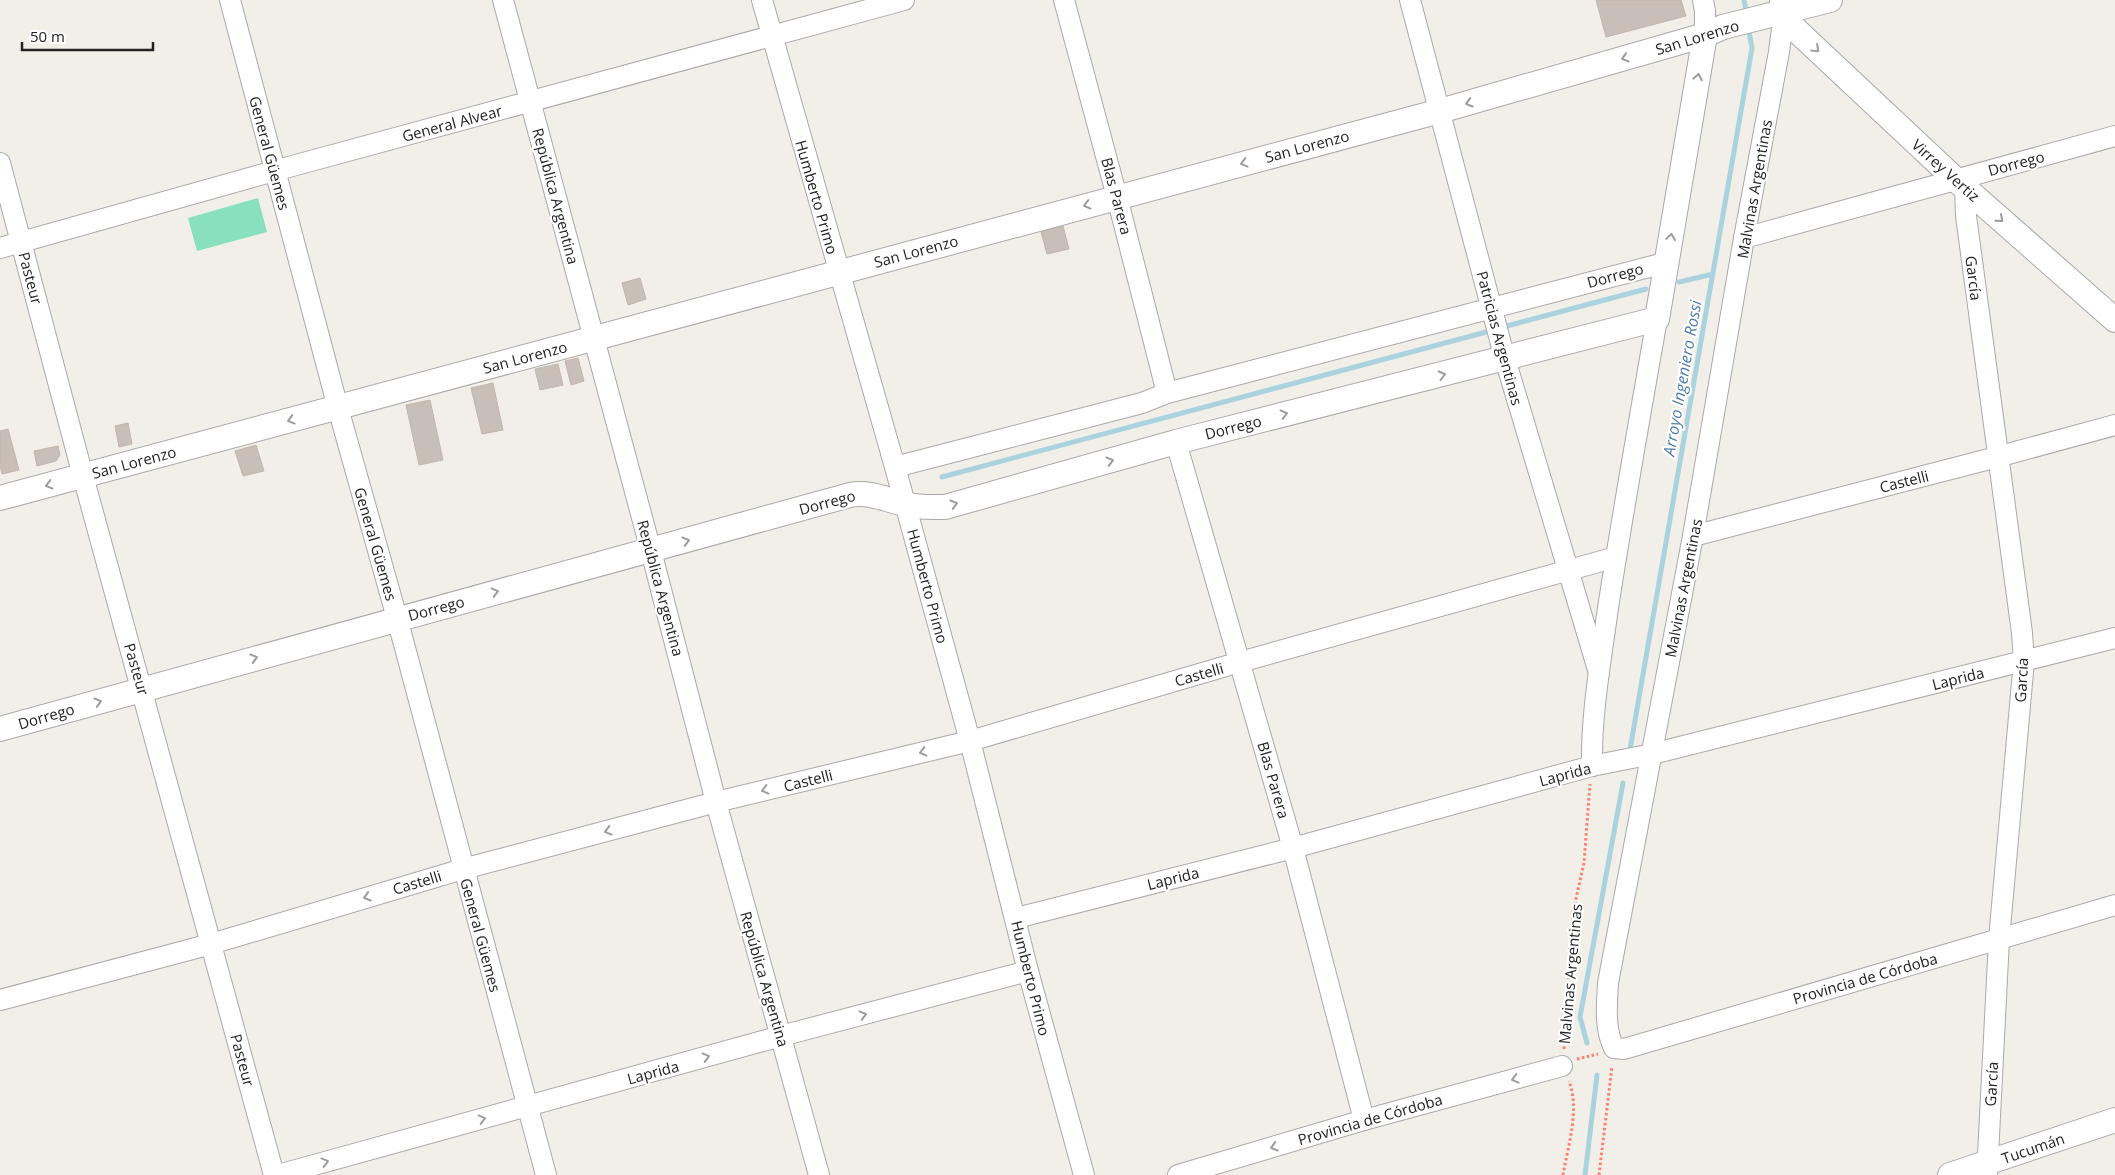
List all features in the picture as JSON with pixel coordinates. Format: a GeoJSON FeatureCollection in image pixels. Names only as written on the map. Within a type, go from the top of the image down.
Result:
{"type":"FeatureCollection","features":[{"type":"Feature","properties":{"kind":"street","name":"General Güemes"},"geometry":{"type":"LineString","coordinates":[[230,0],[274,171],[397,618],[546,1175]]}},
{"type":"Feature","properties":{"kind":"street","name":"República Argentina"},"geometry":{"type":"LineString","coordinates":[[503,0],[651,551],[716,802],[819,1175]]}},
{"type":"Feature","properties":{"kind":"street","name":"Humberto Primo"},"geometry":{"type":"LineString","coordinates":[[762,0],[838,272],[906,505],[970,740],[1028,971],[1084,1175]]}},
{"type":"Feature","properties":{"kind":"street","name":"General Alvear"},"geometry":{"type":"LineString","coordinates":[[0,248],[274,171],[904,0]]}},
{"type":"Feature","properties":{"kind":"street","name":"Blas Parera"},"geometry":{"type":"LineString","coordinates":[[1064,0],[1167,393]]}},
{"type":"Feature","properties":{"kind":"street","name":"Patricias Argentinas"},"geometry":{"type":"LineString","coordinates":[[1410,0],[1505,359],[1566,570],[1599,673]]}},
{"type":"Feature","properties":{"kind":"street"},"geometry":{"type":"LineString","coordinates":[[1598,765],[1591,743],[1616,557],[1657,319],[1714,31],[1702,0]]}},
{"type":"Feature","properties":{"kind":"street","name":"San Lorenzo"},"geometry":{"type":"LineString","coordinates":[[0,498],[1440,111],[1714,31],[1777,10],[1830,0]]}},
{"type":"Feature","properties":{"kind":"street","name":"Virrey Vertiz"},"geometry":{"type":"LineString","coordinates":[[1777,10],[1960,184],[2115,320]]}},
{"type":"Feature","properties":{"kind":"street","name":"Malvinas Argentinas"},"geometry":{"type":"LineString","coordinates":[[1606,1051],[1609,1038],[1606,1014],[1608,983],[1643,756],[1693,536],[1744,238],[1779,52],[1777,10]]}},
{"type":"Feature","properties":{"kind":"street","name":"Dorrego"},"geometry":{"type":"LineString","coordinates":[[1744,238],[1960,184],[2115,136]]}},
{"type":"Feature","properties":{"kind":"street","name":"Pasteur"},"geometry":{"type":"LineString","coordinates":[[0,163],[83,476],[274,1175]]}},
{"type":"Feature","properties":{"kind":"street","name":"García"},"geometry":{"type":"LineString","coordinates":[[1960,184],[1966,216],[2022,633],[2024,661],[1999,939],[1987,1169]]}},
{"type":"Feature","properties":{"kind":"street","name":"Dorrego"},"geometry":{"type":"LineString","coordinates":[[895,467],[1142,403],[1167,393],[1668,262]]}},
{"type":"Feature","properties":{"kind":"street","name":"Dorrego"},"geometry":{"type":"LineString","coordinates":[[0,729],[397,618],[861,493],[906,505],[926,508],[945,507],[1176,442],[1657,319]]}},
{"type":"Feature","properties":{"kind":"street","name":"Castelli"},"geometry":{"type":"LineString","coordinates":[[1693,536],[1998,458],[2115,425]]}},
{"type":"Feature","properties":{"kind":"street","name":"Blas Parera"},"geometry":{"type":"LineString","coordinates":[[1176,442],[1293,848],[1364,1120]]}},
{"type":"Feature","properties":{"kind":"street","name":"Castelli"},"geometry":{"type":"LineString","coordinates":[[0,1000],[211,944],[463,869],[716,802],[970,740],[1616,557]]}},
{"type":"Feature","properties":{"kind":"street","name":"Laprida"},"geometry":{"type":"LineString","coordinates":[[1016,918],[1293,848],[1598,765],[1643,756],[2115,638]]}},
{"type":"Feature","properties":{"kind":"street","name":"Provincia de Córdoba"},"geometry":{"type":"LineString","coordinates":[[1606,1051],[1624,1048],[2115,905]]}},
{"type":"Feature","properties":{"kind":"street","name":"Laprida"},"geometry":{"type":"LineString","coordinates":[[278,1175],[781,1036],[1028,971]]}},
{"type":"Feature","properties":{"kind":"street","name":"Provincia de Córdoba"},"geometry":{"type":"LineString","coordinates":[[1178,1175],[1364,1120],[1569,1063]]}},
{"type":"Feature","properties":{"kind":"street","name":"Tucumán"},"geometry":{"type":"LineString","coordinates":[[1950,1175],[1987,1169],[2115,1120]]}},
{"type":"Feature","properties":{"kind":"path","name":"Malvinas Argentinas"},"geometry":{"type":"LineString","coordinates":[[1563,1175],[1574,1115],[1566,1032],[1573,912],[1584,864],[1598,765]]}},
{"type":"Feature","properties":{"kind":"path"},"geometry":{"type":"LineString","coordinates":[[1569,1063],[1606,1051],[1599,1175]]}},
{"type":"Feature","properties":{"kind":"green space"},"geometry":{"type":"Polygon","coordinates":[[[258,198],[267,232],[197,251],[188,218],[258,198]]]}},
{"type":"Feature","properties":{"kind":"building"},"geometry":{"type":"Polygon","coordinates":[[[1596,0],[1681,0],[1686,16],[1606,37],[1596,0]]]}},
{"type":"Feature","properties":{"kind":"building"},"geometry":{"type":"Polygon","coordinates":[[[1063,226],[1069,249],[1047,254],[1041,232],[1063,226]]]}},
{"type":"Feature","properties":{"kind":"building"},"geometry":{"type":"Polygon","coordinates":[[[640,278],[646,299],[628,305],[622,283],[640,278]]]}},
{"type":"Feature","properties":{"kind":"building"},"geometry":{"type":"Polygon","coordinates":[[[578,358],[584,381],[571,385],[565,361],[578,358]]]}},
{"type":"Feature","properties":{"kind":"building"},"geometry":{"type":"Polygon","coordinates":[[[558,364],[563,385],[540,390],[535,369],[558,364]]]}},
{"type":"Feature","properties":{"kind":"building"},"geometry":{"type":"Polygon","coordinates":[[[493,383],[503,430],[482,434],[471,388],[493,383]]]}},
{"type":"Feature","properties":{"kind":"building"},"geometry":{"type":"Polygon","coordinates":[[[430,400],[443,460],[419,465],[406,405],[430,400]]]}},
{"type":"Feature","properties":{"kind":"building"},"geometry":{"type":"Polygon","coordinates":[[[128,423],[132,444],[119,447],[115,426],[128,423]]]}},
{"type":"Feature","properties":{"kind":"building"},"geometry":{"type":"Polygon","coordinates":[[[8,429],[19,470],[2,474],[0,466],[0,431],[8,429]]]}},
{"type":"Feature","properties":{"kind":"building"},"geometry":{"type":"Polygon","coordinates":[[[256,445],[264,471],[243,476],[235,451],[256,445]]]}},
{"type":"Feature","properties":{"kind":"building"},"geometry":{"type":"Polygon","coordinates":[[[58,446],[60,455],[56,461],[37,466],[34,451],[58,446]]]}},
{"type":"Feature","properties":{"kind":"waterway","name":"Arroyo Ingeniero Rossi"},"geometry":{"type":"LineString","coordinates":[[1744,0],[1747,16]]}},
{"type":"Feature","properties":{"kind":"waterway","name":"Arroyo Ingeniero Rossi"},"geometry":{"type":"LineString","coordinates":[[1629,755],[1752,48],[1748,26]]}},
{"type":"Feature","properties":{"kind":"waterway"},"geometry":{"type":"LineString","coordinates":[[1679,282],[1713,274]]}},
{"type":"Feature","properties":{"kind":"waterway"},"geometry":{"type":"LineString","coordinates":[[1503,327],[1646,289]]}},
{"type":"Feature","properties":{"kind":"waterway"},"geometry":{"type":"LineString","coordinates":[[942,477],[1490,331]]}},
{"type":"Feature","properties":{"kind":"waterway"},"geometry":{"type":"LineString","coordinates":[[1587,1043],[1580,1017],[1623,783]]}},
{"type":"Feature","properties":{"kind":"waterway"},"geometry":{"type":"LineString","coordinates":[[1585,1175],[1597,1075]]}}]}
